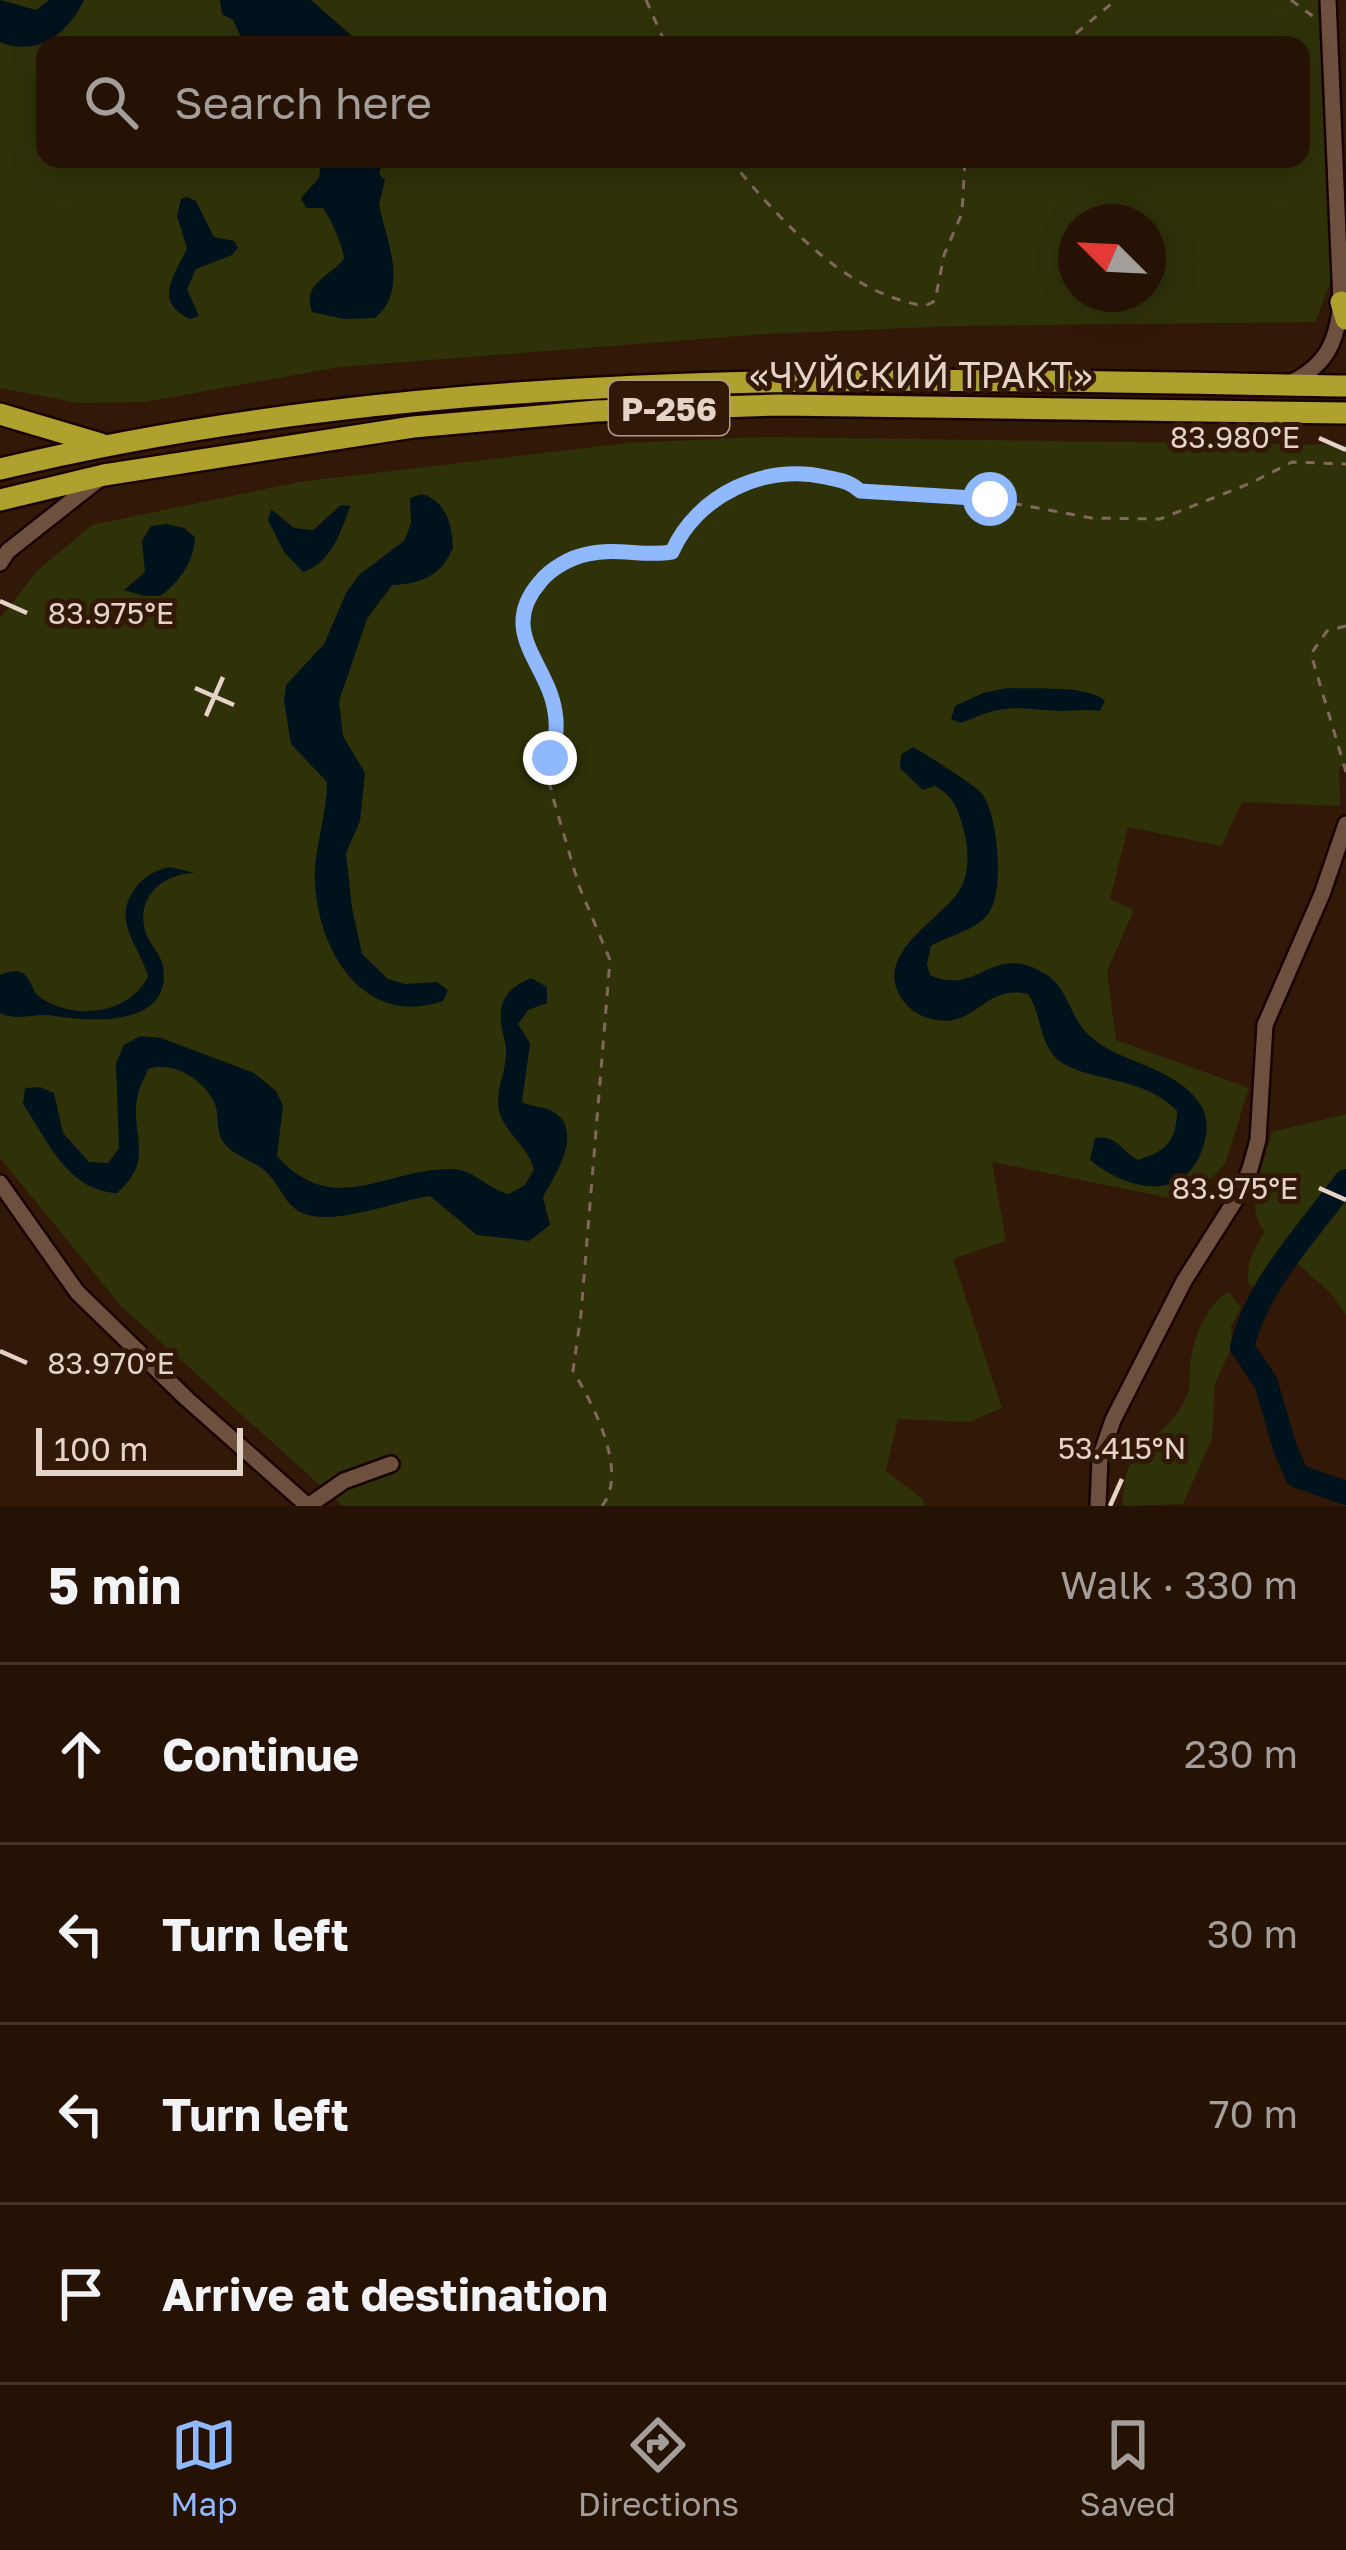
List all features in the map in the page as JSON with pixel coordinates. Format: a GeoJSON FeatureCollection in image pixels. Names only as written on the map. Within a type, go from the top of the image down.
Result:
{"type":"FeatureCollection","features":[{"type":"Feature","properties":{"kind":"highway","name":"«ЧУЙСКИЙ ТРАКТ»"},"geometry":{"type":"LineString","coordinates":[[0,469],[101,444],[416,400],[595,387],[1030,379],[1346,386]]}},
{"type":"Feature","properties":{"kind":"highway","name":"«ЧУЙСКИЙ ТРАКТ»"},"geometry":{"type":"LineString","coordinates":[[0,500],[104,476],[413,427],[596,411],[781,404],[1346,413]]}},
{"type":"Feature","properties":{"kind":"highway"},"geometry":{"type":"LineString","coordinates":[[0,414],[101,444]]}},
{"type":"Feature","properties":{"kind":"street"},"geometry":{"type":"LineString","coordinates":[[1285,385],[1313,370],[1327,355],[1344,311],[1328,0]]}},
{"type":"Feature","properties":{"kind":"street"},"geometry":{"type":"LineString","coordinates":[[0,563],[8,551],[104,476]]}},
{"type":"Feature","properties":{"kind":"street"},"geometry":{"type":"LineString","coordinates":[[1098,1506],[1100,1458],[1113,1420],[1184,1281],[1250,1169],[1258,1140],[1265,1025],[1322,894],[1346,824]]}},
{"type":"Feature","properties":{"kind":"street"},"geometry":{"type":"LineString","coordinates":[[0,1183],[77,1292],[187,1399],[308,1506],[344,1481],[391,1464]]}},
{"type":"Feature","properties":{"kind":"path"},"geometry":{"type":"LineString","coordinates":[[646,0],[662,36]]}},
{"type":"Feature","properties":{"kind":"path"},"geometry":{"type":"LineString","coordinates":[[1072,36],[1116,0]]}},
{"type":"Feature","properties":{"kind":"path"},"geometry":{"type":"LineString","coordinates":[[1291,0],[1329,28]]}},
{"type":"Feature","properties":{"kind":"path"},"geometry":{"type":"LineString","coordinates":[[738,168],[815,250],[883,295],[925,306],[935,301],[944,255],[962,213],[964,168]]}},
{"type":"Feature","properties":{"kind":"path"},"geometry":{"type":"LineString","coordinates":[[602,1506],[613,1492],[613,1480],[602,1427],[573,1371],[610,960],[579,886],[549,782],[555,708],[524,638],[527,598],[543,577],[584,554],[622,549],[672,552],[693,519],[723,494],[776,474],[812,474],[851,483],[860,491],[990,499],[1091,518],[1160,519],[1292,462],[1346,464]]}},
{"type":"Feature","properties":{"kind":"path"},"geometry":{"type":"LineString","coordinates":[[1346,626],[1327,631],[1311,654],[1346,772]]}},
{"type":"Feature","properties":{"kind":"green space"},"geometry":{"type":"Polygon","coordinates":[[[0,0],[1319,0],[1335,271],[1315,322],[955,326],[765,334],[340,367],[144,402],[78,403],[0,388],[0,0]]]}},
{"type":"Feature","properties":{"kind":"green space"},"geometry":{"type":"Polygon","coordinates":[[[766,437],[1346,445],[1346,766],[1339,767],[1340,806],[1242,802],[1221,846],[1128,827],[1110,899],[1134,910],[1107,971],[1116,1040],[1249,1088],[1225,1164],[1189,1202],[992,1162],[1006,1241],[953,1259],[1002,1408],[969,1422],[898,1419],[886,1471],[923,1499],[925,1506],[343,1506],[122,1307],[0,1158],[0,618],[38,570],[92,525],[299,482],[627,443],[766,437]]]}},
{"type":"Feature","properties":{"kind":"green space"},"geometry":{"type":"Polygon","coordinates":[[[1346,1114],[1346,1315],[1332,1295],[1291,1257],[1253,1287],[1248,1275],[1265,1232],[1258,1222],[1255,1198],[1272,1132],[1346,1114]]]}},
{"type":"Feature","properties":{"kind":"green space"},"geometry":{"type":"Polygon","coordinates":[[[1229,1292],[1241,1308],[1231,1326],[1232,1346],[1215,1384],[1212,1439],[1183,1504],[1123,1506],[1130,1465],[1178,1412],[1188,1391],[1197,1335],[1213,1305],[1229,1292]]]}},
{"type":"Feature","properties":{"kind":"water"},"geometry":{"type":"Polygon","coordinates":[[[0,0],[36,10],[49,0],[84,0],[55,36],[36,36],[36,45],[27,47],[0,42],[0,0]]]}},
{"type":"Feature","properties":{"kind":"water"},"geometry":{"type":"Polygon","coordinates":[[[220,0],[311,0],[352,36],[241,36],[233,20],[222,14],[220,0]]]}},
{"type":"Feature","properties":{"kind":"water"},"geometry":{"type":"Polygon","coordinates":[[[320,168],[381,168],[385,180],[379,204],[393,279],[386,306],[375,318],[344,319],[312,312],[314,287],[344,259],[323,208],[306,208],[301,198],[319,178],[320,168]]]}},
{"type":"Feature","properties":{"kind":"water"},"geometry":{"type":"Polygon","coordinates":[[[181,199],[196,201],[214,237],[234,241],[238,248],[196,269],[187,289],[199,316],[190,319],[178,312],[169,296],[187,248],[177,216],[181,199]]]}},
{"type":"Feature","properties":{"kind":"water"},"geometry":{"type":"Polygon","coordinates":[[[422,494],[437,502],[446,515],[453,548],[429,577],[392,585],[367,619],[339,701],[343,736],[365,773],[360,821],[346,853],[362,954],[388,979],[405,984],[437,982],[448,990],[443,1001],[415,1007],[391,1004],[369,994],[351,978],[326,935],[318,910],[315,871],[327,782],[291,744],[284,701],[286,685],[324,644],[359,575],[405,540],[411,523],[410,498],[422,494]]]}},
{"type":"Feature","properties":{"kind":"water"},"geometry":{"type":"Polygon","coordinates":[[[341,505],[350,506],[334,545],[321,562],[303,572],[284,552],[268,520],[271,509],[294,528],[313,530],[341,505]]]}},
{"type":"Feature","properties":{"kind":"water"},"geometry":{"type":"Polygon","coordinates":[[[167,524],[195,537],[185,570],[160,596],[124,590],[145,572],[142,541],[151,526],[167,524]]]}},
{"type":"Feature","properties":{"kind":"water"},"geometry":{"type":"Polygon","coordinates":[[[1007,688],[1074,690],[1105,701],[1100,711],[1010,708],[961,723],[951,719],[955,706],[1007,688]]]}},
{"type":"Feature","properties":{"kind":"water"},"geometry":{"type":"Polygon","coordinates":[[[913,747],[983,795],[998,854],[996,889],[988,914],[969,929],[931,946],[930,975],[961,980],[1010,963],[1042,972],[1058,986],[1091,1037],[1189,1091],[1204,1112],[1206,1136],[1197,1160],[1173,1183],[1141,1185],[1090,1160],[1095,1138],[1102,1137],[1138,1160],[1156,1153],[1172,1137],[1177,1111],[1147,1090],[1065,1065],[1045,1042],[1028,994],[999,995],[967,1015],[942,1021],[917,1013],[900,996],[894,977],[903,950],[957,894],[967,864],[964,831],[951,799],[935,786],[923,790],[900,768],[901,755],[913,747]]]}},
{"type":"Feature","properties":{"kind":"water"},"geometry":{"type":"Polygon","coordinates":[[[170,867],[195,873],[162,883],[144,909],[146,934],[163,967],[163,987],[155,1001],[143,1010],[108,1019],[0,1013],[0,975],[13,971],[26,976],[41,998],[69,1010],[100,1010],[129,999],[148,976],[126,920],[129,898],[148,876],[170,867]]]}},
{"type":"Feature","properties":{"kind":"water"},"geometry":{"type":"Polygon","coordinates":[[[531,978],[547,987],[547,1003],[528,1010],[518,1024],[530,1043],[522,1102],[561,1118],[567,1140],[543,1197],[550,1225],[529,1241],[477,1235],[430,1196],[340,1216],[303,1213],[290,1204],[267,1173],[226,1145],[210,1095],[196,1080],[167,1067],[148,1069],[137,1098],[138,1159],[129,1181],[117,1193],[100,1190],[72,1174],[23,1104],[25,1088],[54,1093],[63,1133],[89,1162],[108,1163],[119,1148],[116,1063],[124,1045],[140,1036],[161,1038],[254,1073],[276,1091],[283,1106],[277,1156],[298,1175],[319,1185],[360,1186],[451,1169],[467,1172],[508,1194],[524,1186],[534,1170],[500,1114],[498,1098],[506,1056],[501,1014],[508,993],[531,978]]]}},
{"type":"Feature","properties":{"kind":"waterway"},"geometry":{"type":"LineString","coordinates":[[1346,1181],[1271,1281],[1242,1347],[1266,1383],[1297,1476],[1346,1493]]}},
{"type":"Feature","properties":{"kind":"route"},"geometry":{"type":"LineString","coordinates":[[550,758],[556,737],[555,708],[524,638],[522,621],[527,598],[543,577],[561,566],[584,554],[622,549],[672,552],[693,519],[723,494],[776,474],[812,474],[851,483],[860,491],[990,499]]}}]}
